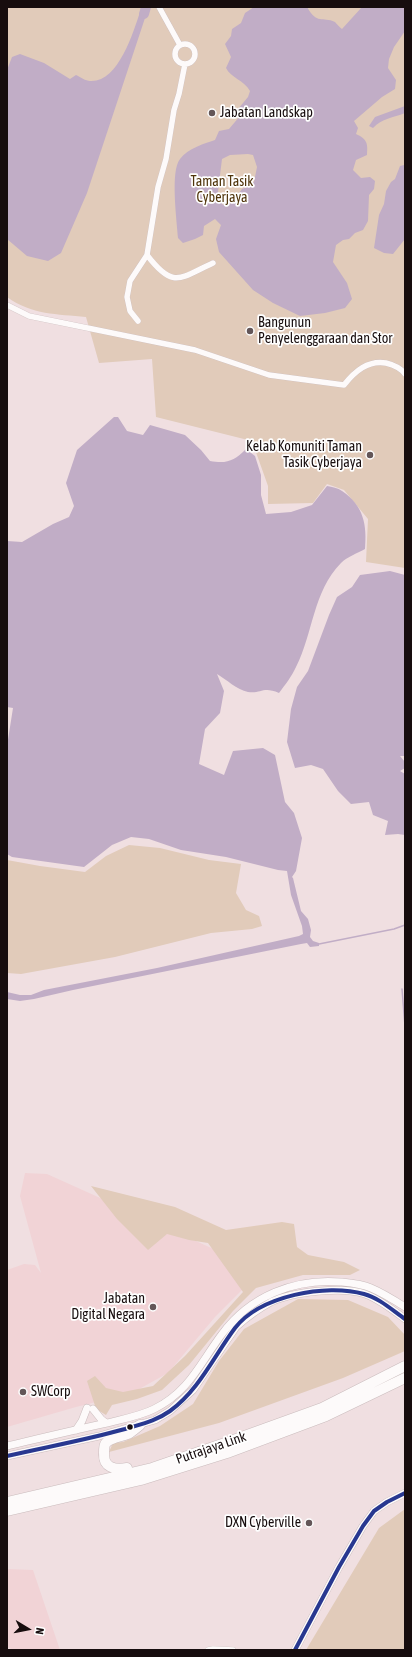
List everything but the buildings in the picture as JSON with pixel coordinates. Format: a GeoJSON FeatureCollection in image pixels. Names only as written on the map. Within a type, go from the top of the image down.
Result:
{"type":"FeatureCollection","features":[{"type":"Feature","properties":{"kind":"highway","name":"Putrajaya Link"},"geometry":{"type":"LineString","coordinates":[[7,1502],[163,1464],[226,1443],[322,1408],[405,1366]]}},
{"type":"Feature","properties":{"kind":"highway","name":"Putrajaya Link"},"geometry":{"type":"LineString","coordinates":[[7,1511],[141,1480],[227,1454],[326,1416],[405,1378]]}},
{"type":"Feature","properties":{"kind":"highway"},"geometry":{"type":"LineString","coordinates":[[140,1425],[128,1434],[106,1442],[104,1448],[105,1462],[113,1469],[151,1463],[163,1464]]}},
{"type":"Feature","properties":{"kind":"main road"},"geometry":{"type":"LineString","coordinates":[[7,1446],[120,1420],[154,1409],[174,1395],[191,1380],[222,1333],[237,1316],[271,1293],[288,1286],[328,1281],[351,1283],[370,1287],[405,1307]]}},
{"type":"Feature","properties":{"kind":"main road"},"geometry":{"type":"LineString","coordinates":[[7,1456],[99,1436],[155,1420],[170,1411],[193,1390],[236,1327],[244,1319],[272,1302],[310,1292],[328,1290],[357,1292],[366,1294],[405,1318]]}},
{"type":"Feature","properties":{"kind":"main road"},"geometry":{"type":"LineString","coordinates":[[76,1430],[90,1409],[106,1423]]}},
{"type":"Feature","properties":{"kind":"main road"},"geometry":{"type":"LineString","coordinates":[[295,1650],[339,1567],[363,1526],[374,1512],[386,1502],[405,1493]]}},
{"type":"Feature","properties":{"kind":"street"},"geometry":{"type":"LineString","coordinates":[[159,7],[180,45]]}},
{"type":"Feature","properties":{"kind":"street"},"geometry":{"type":"LineString","coordinates":[[184,44],[190,45],[196,52],[193,61],[185,64],[179,62],[175,56],[176,50],[180,45],[184,44]]}},
{"type":"Feature","properties":{"kind":"street"},"geometry":{"type":"LineString","coordinates":[[138,321],[130,311],[127,297],[130,281],[147,255],[158,187],[166,159],[174,110],[185,64]]}},
{"type":"Feature","properties":{"kind":"street"},"geometry":{"type":"LineString","coordinates":[[147,255],[159,270],[176,278],[182,278],[213,263]]}},
{"type":"Feature","properties":{"kind":"street"},"geometry":{"type":"LineString","coordinates":[[9,307],[29,316],[195,350],[269,375],[344,385],[352,375],[364,366],[378,362],[392,364],[405,374]]}},
{"type":"Feature","properties":{"kind":"street"},"geometry":{"type":"LineString","coordinates":[[208,1650],[233,1650]]}},
{"type":"Feature","properties":{"kind":"shaded area"},"geometry":{"type":"Polygon","coordinates":[[[254,7],[307,7],[317,18],[335,22],[342,29],[362,7],[405,7],[405,31],[394,47],[389,59],[388,68],[396,80],[395,89],[382,97],[354,121],[358,128],[356,134],[365,140],[367,144],[367,155],[356,160],[353,170],[361,178],[370,177],[375,181],[374,189],[369,195],[368,221],[363,230],[355,233],[349,239],[343,240],[336,245],[333,262],[347,283],[352,299],[345,308],[325,313],[300,316],[273,303],[253,290],[219,252],[216,239],[221,225],[215,219],[204,226],[203,235],[183,243],[178,238],[175,185],[177,165],[183,155],[187,152],[215,140],[219,131],[229,129],[240,116],[238,109],[248,97],[250,91],[226,68],[231,57],[225,44],[231,36],[232,29],[241,23],[245,13],[254,7]],[[230,155],[222,159],[218,191],[219,199],[223,205],[234,200],[242,189],[254,182],[257,167],[253,155],[230,155]]]}},
{"type":"Feature","properties":{"kind":"shaded area"},"geometry":{"type":"Polygon","coordinates":[[[140,12],[146,15],[87,193],[61,253],[48,261],[27,256],[7,239],[7,70],[12,57],[20,54],[44,63],[70,79],[76,75],[88,81],[100,79],[109,74],[123,55],[140,12]]]}},
{"type":"Feature","properties":{"kind":"shaded area"},"geometry":{"type":"Polygon","coordinates":[[[405,106],[405,113],[384,120],[373,128],[369,126],[375,117],[405,106]]]}},
{"type":"Feature","properties":{"kind":"shaded area"},"geometry":{"type":"Polygon","coordinates":[[[404,165],[405,239],[393,254],[384,253],[374,248],[379,215],[384,204],[386,191],[391,182],[395,179],[400,166],[404,165]]]}},
{"type":"Feature","properties":{"kind":"shaded area"},"geometry":{"type":"Polygon","coordinates":[[[114,417],[118,417],[127,431],[143,435],[150,425],[185,435],[210,461],[230,461],[246,449],[255,456],[261,475],[261,495],[266,514],[291,512],[312,505],[327,486],[339,489],[349,497],[355,503],[362,517],[365,532],[365,549],[343,561],[332,574],[325,586],[314,613],[302,654],[296,667],[279,693],[269,690],[252,692],[244,691],[217,674],[224,691],[220,713],[205,729],[199,764],[224,775],[233,751],[263,748],[275,755],[285,802],[294,813],[302,838],[296,871],[292,877],[301,911],[308,919],[311,930],[310,937],[313,941],[319,943],[319,946],[310,947],[307,943],[301,944],[34,999],[20,1001],[7,999],[7,992],[20,995],[31,995],[44,990],[157,968],[303,934],[302,926],[291,895],[287,871],[226,857],[181,850],[149,839],[131,837],[112,845],[84,867],[12,857],[7,854],[7,746],[13,708],[7,707],[7,541],[22,542],[53,524],[69,517],[74,506],[66,483],[77,450],[114,417]]]}},
{"type":"Feature","properties":{"kind":"shaded area"},"geometry":{"type":"Polygon","coordinates":[[[390,571],[405,575],[405,756],[400,756],[405,762],[405,768],[400,771],[405,774],[405,835],[385,835],[388,821],[373,815],[369,802],[351,804],[338,791],[323,769],[311,765],[295,768],[287,742],[291,709],[297,687],[308,671],[337,597],[352,587],[360,575],[390,571]]]}},
{"type":"Feature","properties":{"kind":"shaded area"},"geometry":{"type":"Polygon","coordinates":[[[25,1173],[47,1174],[218,1251],[247,1285],[215,1317],[168,1373],[132,1393],[7,1427],[7,1270],[24,1264],[35,1265],[41,1273],[20,1196],[25,1173]]]}},
{"type":"Feature","properties":{"kind":"shaded area"},"geometry":{"type":"Polygon","coordinates":[[[7,1569],[33,1570],[60,1650],[14,1650],[7,1647],[7,1569]]]}},
{"type":"Feature","properties":{"kind":"green space","name":"Taman Tasik Cyberjaya"},"geometry":{"type":"Polygon","coordinates":[[[7,7],[405,7],[405,568],[366,562],[368,519],[344,490],[327,484],[313,503],[268,504],[268,486],[252,441],[156,417],[152,359],[99,363],[86,317],[45,313],[16,303],[7,297],[7,7]]]}},
{"type":"Feature","properties":{"kind":"green space"},"geometry":{"type":"Polygon","coordinates":[[[129,845],[160,848],[209,860],[241,864],[236,893],[246,910],[259,916],[262,926],[252,929],[211,933],[115,957],[21,974],[7,973],[7,860],[85,872],[106,856],[129,845]]]}},
{"type":"Feature","properties":{"kind":"green space"},"geometry":{"type":"Polygon","coordinates":[[[91,1186],[175,1207],[226,1230],[282,1222],[294,1224],[297,1247],[308,1255],[344,1262],[360,1270],[350,1275],[303,1275],[256,1288],[233,1311],[189,1365],[162,1390],[137,1399],[112,1405],[106,1415],[96,1409],[87,1381],[95,1376],[106,1388],[123,1392],[153,1386],[185,1356],[243,1292],[208,1243],[167,1234],[148,1250],[117,1219],[91,1186]]]}},
{"type":"Feature","properties":{"kind":"green space"},"geometry":{"type":"Polygon","coordinates":[[[298,1299],[348,1300],[388,1317],[405,1335],[405,1351],[343,1378],[219,1423],[109,1452],[113,1443],[123,1442],[160,1426],[193,1404],[219,1361],[244,1329],[298,1299]]]}},
{"type":"Feature","properties":{"kind":"green space"},"geometry":{"type":"Polygon","coordinates":[[[405,1509],[405,1650],[306,1650],[379,1528],[405,1509]]]}},
{"type":"Feature","properties":{"kind":"waterway"},"geometry":{"type":"LineString","coordinates":[[144,14],[146,7]]}},
{"type":"Feature","properties":{"kind":"waterway"},"geometry":{"type":"LineString","coordinates":[[319,944],[394,929],[405,925]]}},
{"type":"Feature","properties":{"kind":"waterway"},"geometry":{"type":"LineString","coordinates":[[402,989],[405,1026]]}},
{"type":"Feature","properties":{"kind":"transit line"},"geometry":{"type":"LineString","coordinates":[[7,1456],[110,1433],[148,1422],[165,1414],[180,1403],[198,1383],[235,1328],[246,1317],[277,1300],[313,1291],[349,1291],[375,1298],[405,1319]]}},
{"type":"Feature","properties":{"kind":"transit line"},"geometry":{"type":"LineString","coordinates":[[295,1650],[339,1567],[363,1526],[374,1511],[387,1502],[405,1493]]}},
{"type":"Feature","properties":{"kind":"place","name":"Jabatan Landskap"},"geometry":{"type":"Point","coordinates":[212,113]}},
{"type":"Feature","properties":{"kind":"place","name":"Bangunun Penyelenggaraan dan Stor"},"geometry":{"type":"Point","coordinates":[250,331]}},
{"type":"Feature","properties":{"kind":"place","name":"Kelab Komuniti Taman Tasik Cyberjaya"},"geometry":{"type":"Point","coordinates":[370,455]}},
{"type":"Feature","properties":{"kind":"place","name":"Jabatan Digital Negara"},"geometry":{"type":"Point","coordinates":[153,1307]}},
{"type":"Feature","properties":{"kind":"place","name":"SWCorp"},"geometry":{"type":"Point","coordinates":[23,1392]}},
{"type":"Feature","properties":{"kind":"place","name":"DXN Cyberville"},"geometry":{"type":"Point","coordinates":[309,1523]}}]}
